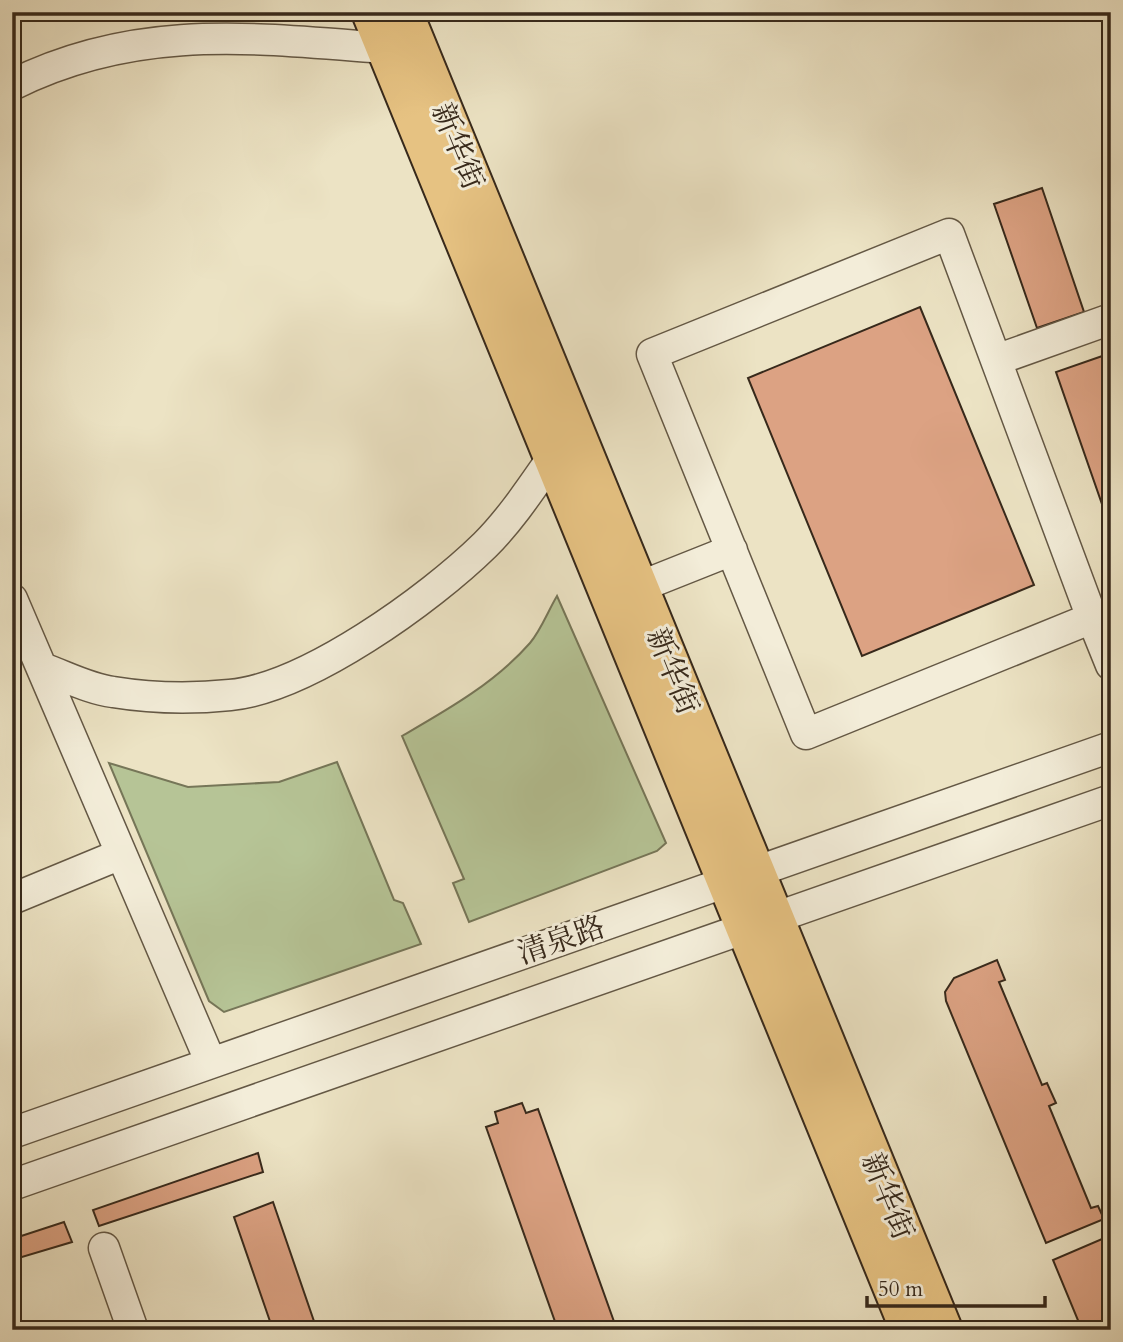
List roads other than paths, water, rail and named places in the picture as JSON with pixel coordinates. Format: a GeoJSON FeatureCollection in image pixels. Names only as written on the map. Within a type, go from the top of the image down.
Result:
{"type":"FeatureCollection","features":[{"type":"Feature","properties":{"kind":"main road","name":"新华街"},"geometry":{"type":"LineString","coordinates":[[371,12],[553,457],[943,1330]]}},
{"type":"Feature","properties":{"kind":"main road","name":"新华街"},"geometry":{"type":"LineString","coordinates":[[403,12],[639,587],[741,877]]}},
{"type":"Feature","properties":{"kind":"main road","name":"新华街"},"geometry":{"type":"LineString","coordinates":[[760,923],[911,1330]]}},
{"type":"Feature","properties":{"kind":"street"},"geometry":{"type":"LineString","coordinates":[[12,85],[53,64],[125,45],[186,38],[272,39],[386,48]]}},
{"type":"Feature","properties":{"kind":"street"},"geometry":{"type":"LineString","coordinates":[[1092,618],[806,734],[652,354],[949,234],[1111,665]]}},
{"type":"Feature","properties":{"kind":"street"},"geometry":{"type":"LineString","coordinates":[[996,360],[1111,319]]}},
{"type":"Feature","properties":{"kind":"street"},"geometry":{"type":"LineString","coordinates":[[42,668],[110,692],[170,697],[232,695],[289,678],[380,629],[430,593],[485,545],[512,515],[553,457]]}},
{"type":"Feature","properties":{"kind":"street"},"geometry":{"type":"LineString","coordinates":[[639,587],[732,550]]}},
{"type":"Feature","properties":{"kind":"street"},"geometry":{"type":"LineString","coordinates":[[12,599],[211,1063]]}},
{"type":"Feature","properties":{"kind":"street","name":"清泉路"},"geometry":{"type":"LineString","coordinates":[[12,1133],[1111,747]]}},
{"type":"Feature","properties":{"kind":"street","name":"清泉路"},"geometry":{"type":"LineString","coordinates":[[12,1185],[1111,800]]}},
{"type":"Feature","properties":{"kind":"street"},"geometry":{"type":"LineString","coordinates":[[12,899],[121,854]]}},
{"type":"Feature","properties":{"kind":"street"},"geometry":{"type":"LineString","coordinates":[[104,1248],[133,1330]]}}]}
